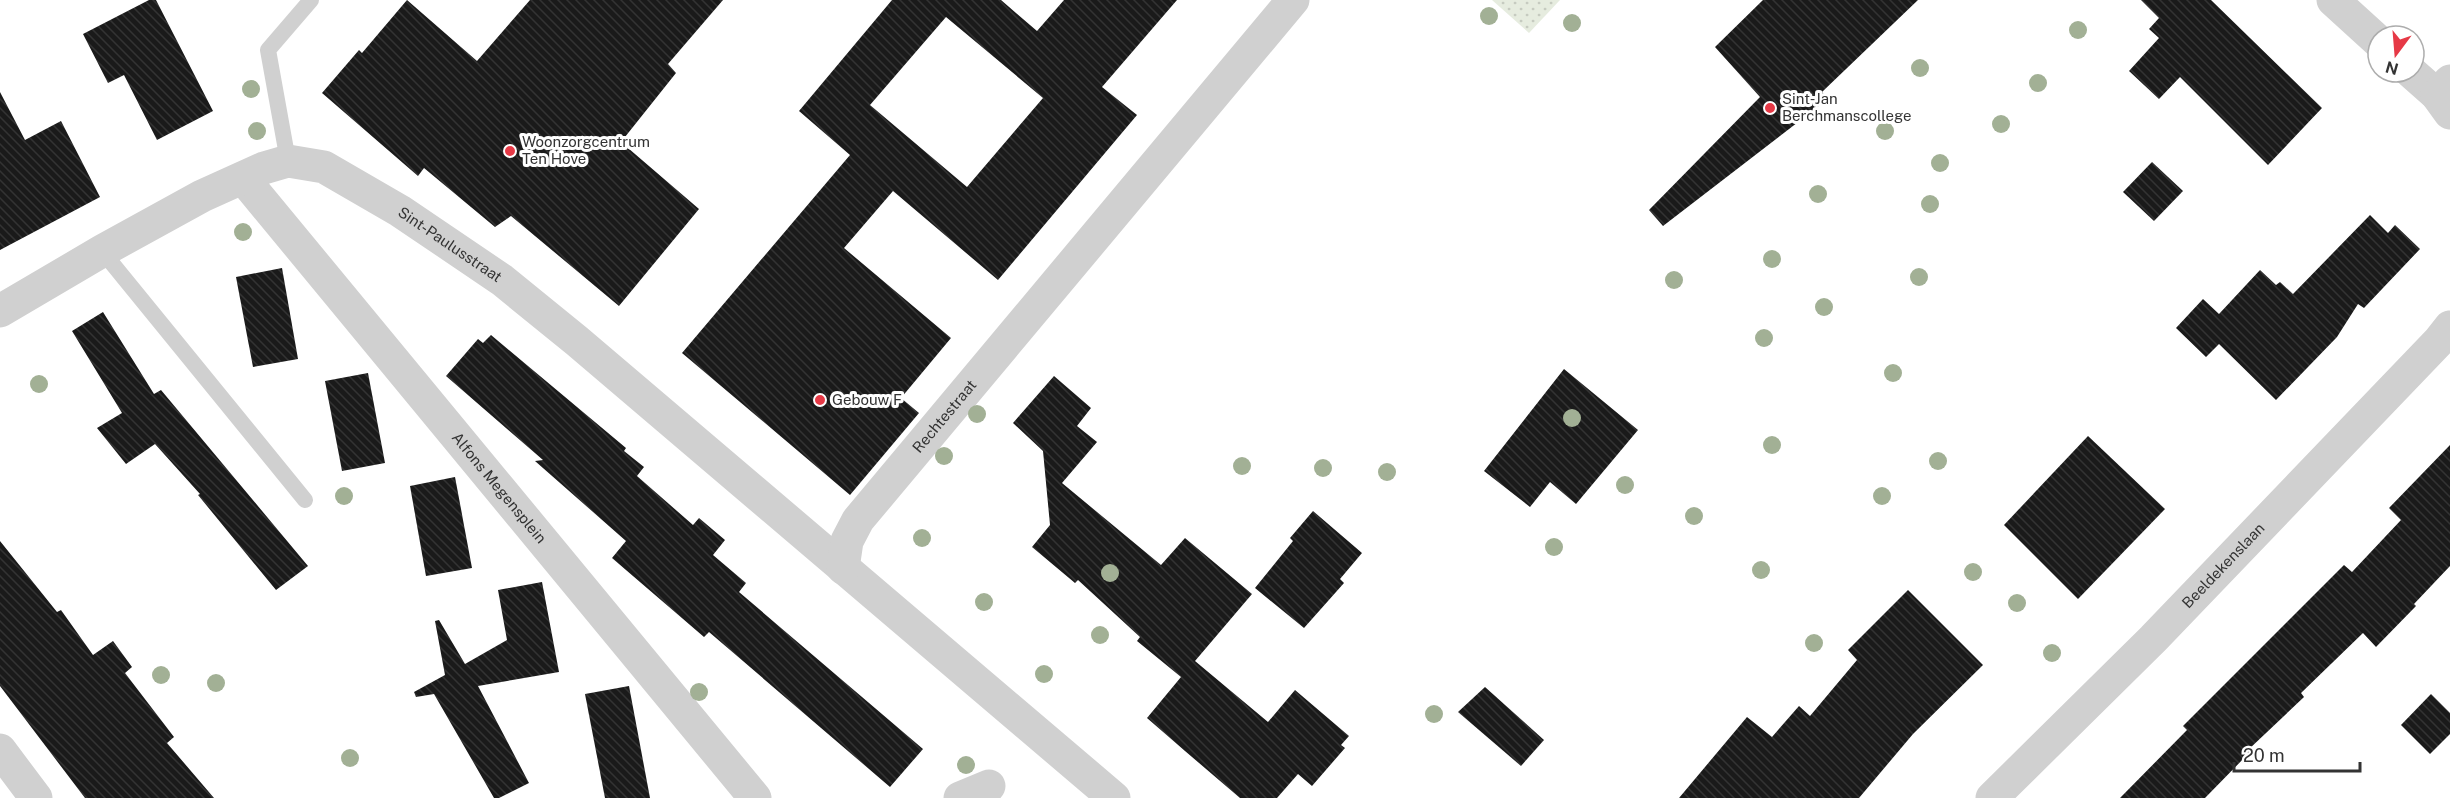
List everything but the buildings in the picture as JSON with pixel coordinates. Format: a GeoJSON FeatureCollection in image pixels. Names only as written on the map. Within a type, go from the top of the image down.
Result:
{"type":"FeatureCollection","features":[{"type":"Feature","properties":{"kind":"street","name":"Rechtestraat"},"geometry":{"type":"LineString","coordinates":[[843,568],[847,541],[858,520],[1293,0]]}},
{"type":"Feature","properties":{"kind":"street"},"geometry":{"type":"LineString","coordinates":[[2333,0],[2366,30]]}},
{"type":"Feature","properties":{"kind":"street"},"geometry":{"type":"LineString","coordinates":[[2426,82],[2446,96]]}},
{"type":"Feature","properties":{"kind":"street","name":"Sint-Paulusstraat"},"geometry":{"type":"LineString","coordinates":[[0,310],[202,196],[264,168],[288,161],[324,167],[400,211],[502,280],[843,568]]}},
{"type":"Feature","properties":{"kind":"street","name":"Alfons Megensplein"},"geometry":{"type":"LineString","coordinates":[[243,178],[755,798]]}},
{"type":"Feature","properties":{"kind":"street","name":"Beeldekenslaan"},"geometry":{"type":"LineString","coordinates":[[1992,798],[2153,639],[2450,327]]}},
{"type":"Feature","properties":{"kind":"street"},"geometry":{"type":"LineString","coordinates":[[843,568],[1114,798]]}},
{"type":"Feature","properties":{"kind":"street"},"geometry":{"type":"LineString","coordinates":[[0,750],[36,798]]}},
{"type":"Feature","properties":{"kind":"lane"},"geometry":{"type":"LineString","coordinates":[[288,161],[268,50],[311,0]]}},
{"type":"Feature","properties":{"kind":"lane"},"geometry":{"type":"LineString","coordinates":[[102,251],[305,500]]}},
{"type":"Feature","properties":{"kind":"shaded area"},"geometry":{"type":"Polygon","coordinates":[[[1492,0],[1560,0],[1529,33],[1492,0]]]}},
{"type":"Feature","properties":{"kind":"place","name":"Sint-Jan Berchmanscollege"},"geometry":{"type":"Point","coordinates":[1770,108]}},
{"type":"Feature","properties":{"kind":"place","name":"Woonzorgcentrum Ten Hove"},"geometry":{"type":"Point","coordinates":[510,151]}},
{"type":"Feature","properties":{"kind":"place","name":"Gebouw F"},"geometry":{"type":"Point","coordinates":[820,400]}}]}
